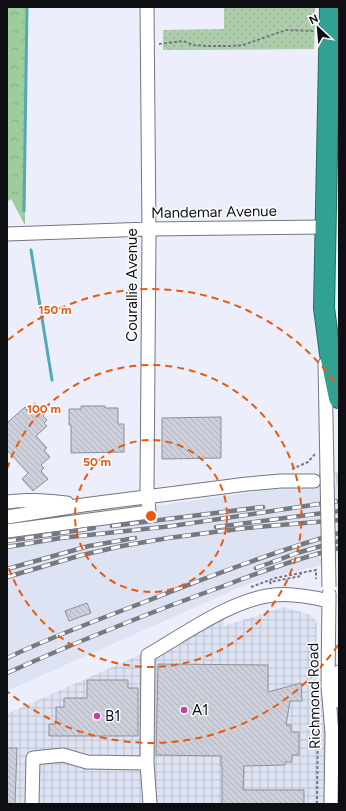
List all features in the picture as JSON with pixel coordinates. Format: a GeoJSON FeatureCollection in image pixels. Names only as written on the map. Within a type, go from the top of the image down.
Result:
{"type":"FeatureCollection","features":[{"type":"Feature","properties":{"kind":"highway"},"geometry":{"type":"LineString","coordinates":[[330,7],[331,31],[324,308],[330,354],[339,398]]}},
{"type":"Feature","properties":{"kind":"highway"},"geometry":{"type":"LineString","coordinates":[[329,131],[335,241],[339,264]]}},
{"type":"Feature","properties":{"kind":"street","name":"Courallie Avenue"},"geometry":{"type":"LineString","coordinates":[[7,530],[149,512],[147,7]]}},
{"type":"Feature","properties":{"kind":"street","name":"Mandemar Avenue"},"geometry":{"type":"LineString","coordinates":[[7,234],[148,229],[325,227]]}},
{"type":"Feature","properties":{"kind":"street","name":"Richmond Road"},"geometry":{"type":"LineString","coordinates":[[324,308],[329,587],[328,686],[332,733],[331,804]]}},
{"type":"Feature","properties":{"kind":"street"},"geometry":{"type":"LineString","coordinates":[[7,517],[83,505],[281,481],[314,481]]}},
{"type":"Feature","properties":{"kind":"street"},"geometry":{"type":"LineString","coordinates":[[22,500],[25,515]]}},
{"type":"Feature","properties":{"kind":"street"},"geometry":{"type":"LineString","coordinates":[[7,502],[38,500],[83,505]]}},
{"type":"Feature","properties":{"kind":"street"},"geometry":{"type":"LineString","coordinates":[[150,804],[148,763],[148,655],[224,610],[247,601],[274,595],[295,596],[329,602]]}},
{"type":"Feature","properties":{"kind":"street"},"geometry":{"type":"LineString","coordinates":[[332,733],[339,672]]}},
{"type":"Feature","properties":{"kind":"street"},"geometry":{"type":"LineString","coordinates":[[32,804],[33,758],[63,755],[87,762],[148,763]]}},
{"type":"Feature","properties":{"kind":"path"},"geometry":{"type":"LineString","coordinates":[[148,44],[174,43],[183,41],[193,45],[230,46],[243,45],[286,30],[331,31]]}},
{"type":"Feature","properties":{"kind":"path"},"geometry":{"type":"LineString","coordinates":[[250,588],[275,578],[316,570],[316,576]]}},
{"type":"Feature","properties":{"kind":"shaded area"},"geometry":{"type":"Polygon","coordinates":[[[302,485],[339,486],[339,561],[245,585],[7,691],[7,524],[91,511],[162,505],[302,485]]]}},
{"type":"Feature","properties":{"kind":"shaded area"},"geometry":{"type":"Polygon","coordinates":[[[283,607],[311,615],[317,623],[316,681],[339,676],[339,804],[7,804],[7,714],[224,617],[224,626],[283,607]]]}},
{"type":"Feature","properties":{"kind":"green space"},"geometry":{"type":"Polygon","coordinates":[[[7,7],[27,7],[25,225],[11,199],[7,202],[7,7]]]}},
{"type":"Feature","properties":{"kind":"green space"},"geometry":{"type":"Polygon","coordinates":[[[224,7],[315,7],[314,49],[163,50],[163,30],[224,29],[224,7]]]}},
{"type":"Feature","properties":{"kind":"building"},"geometry":{"type":"Polygon","coordinates":[[[35,403],[45,414],[43,416],[47,420],[44,423],[47,426],[36,436],[47,448],[44,450],[50,457],[41,465],[44,468],[41,471],[48,479],[33,491],[22,479],[28,473],[7,450],[7,423],[25,407],[27,410],[35,403]]]}},
{"type":"Feature","properties":{"kind":"building"},"geometry":{"type":"Polygon","coordinates":[[[81,406],[105,406],[105,408],[118,408],[118,424],[124,424],[124,452],[71,453],[71,425],[69,425],[69,409],[81,409],[81,406]]]}},
{"type":"Feature","properties":{"kind":"building"},"geometry":{"type":"Polygon","coordinates":[[[221,417],[221,458],[162,459],[162,418],[221,417]]]}},
{"type":"Feature","properties":{"kind":"building"},"geometry":{"type":"Polygon","coordinates":[[[87,603],[91,613],[69,621],[65,611],[87,603]]]}},
{"type":"Feature","properties":{"kind":"building"},"geometry":{"type":"Polygon","coordinates":[[[158,664],[268,665],[268,692],[301,683],[302,701],[290,701],[286,725],[291,725],[291,732],[299,732],[299,755],[292,755],[292,762],[285,762],[285,765],[244,766],[243,790],[304,790],[304,804],[222,804],[221,756],[156,755],[158,664]]]}},
{"type":"Feature","properties":{"kind":"building","name":"B1"},"geometry":{"type":"Polygon","coordinates":[[[87,680],[128,680],[128,688],[138,688],[138,736],[49,736],[49,724],[56,724],[56,707],[64,707],[64,698],[87,698],[87,680]]]}},
{"type":"Feature","properties":{"kind":"building"},"geometry":{"type":"Polygon","coordinates":[[[7,748],[17,748],[15,804],[7,804],[7,748]]]}},
{"type":"Feature","properties":{"kind":"waterway"},"geometry":{"type":"LineString","coordinates":[[24,211],[27,7]]}},
{"type":"Feature","properties":{"kind":"waterway"},"geometry":{"type":"LineString","coordinates":[[31,250],[52,380]]}},
{"type":"Feature","properties":{"kind":"tunnel"},"geometry":{"type":"LineString","coordinates":[[317,481],[339,479]]}},
{"type":"Feature","properties":{"kind":"railway"},"geometry":{"type":"LineString","coordinates":[[7,547],[61,538],[172,526],[339,501]]}},
{"type":"Feature","properties":{"kind":"railway"},"geometry":{"type":"LineString","coordinates":[[112,526],[263,507]]}},
{"type":"Feature","properties":{"kind":"railway"},"geometry":{"type":"LineString","coordinates":[[216,527],[339,511]]}},
{"type":"Feature","properties":{"kind":"railway"},"geometry":{"type":"LineString","coordinates":[[7,577],[82,555],[168,538],[246,528],[339,520]]}},
{"type":"Feature","properties":{"kind":"railway"},"geometry":{"type":"LineString","coordinates":[[7,541],[94,528]]}},
{"type":"Feature","properties":{"kind":"railway"},"geometry":{"type":"LineString","coordinates":[[7,658],[74,629],[215,574],[289,548],[339,533]]}},
{"type":"Feature","properties":{"kind":"railway"},"geometry":{"type":"LineString","coordinates":[[7,569],[89,546],[135,538]]}},
{"type":"Feature","properties":{"kind":"railway"},"geometry":{"type":"LineString","coordinates":[[256,568],[297,553],[339,541]]}},
{"type":"Feature","properties":{"kind":"railway"},"geometry":{"type":"LineString","coordinates":[[7,673],[86,639],[167,607],[250,576],[309,556],[339,548]]}},
{"type":"Feature","properties":{"kind":"place","name":"A1"},"geometry":{"type":"Point","coordinates":[184,710]}},
{"type":"Feature","properties":{"kind":"place","name":"B1"},"geometry":{"type":"Point","coordinates":[97,716]}}]}
